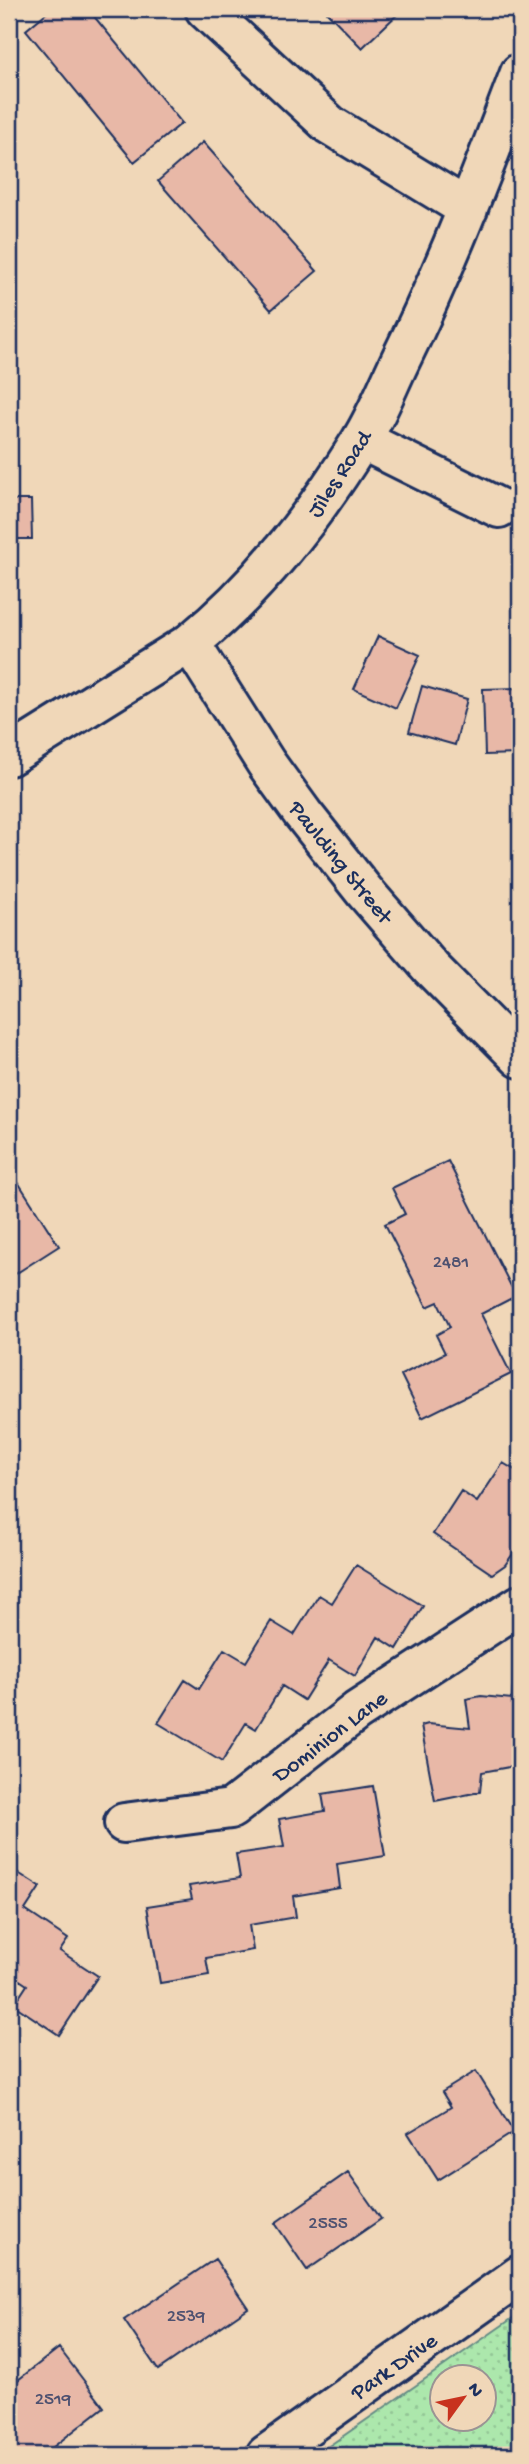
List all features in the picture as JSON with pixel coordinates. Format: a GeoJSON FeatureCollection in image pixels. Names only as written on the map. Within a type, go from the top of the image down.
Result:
{"type":"FeatureCollection","features":[{"type":"Feature","properties":{"kind":"street"},"geometry":{"type":"LineString","coordinates":[[205,9],[330,125],[468,209]]}},
{"type":"Feature","properties":{"kind":"street","name":"Jiles Road"},"geometry":{"type":"LineString","coordinates":[[9,756],[190,643],[208,629],[302,527],[362,440],[412,336],[468,209],[520,73]]}},
{"type":"Feature","properties":{"kind":"street"},"geometry":{"type":"LineString","coordinates":[[362,440],[499,508]]}},
{"type":"Feature","properties":{"kind":"street","name":"Paulding Street"},"geometry":{"type":"LineString","coordinates":[[190,643],[266,762],[364,891],[431,968],[520,1058]]}},
{"type":"Feature","properties":{"kind":"street","name":"Dominion Lane"},"geometry":{"type":"LineString","coordinates":[[124,1823],[231,1809],[357,1711],[520,1605]]}},
{"type":"Feature","properties":{"kind":"street","name":"Park Drive"},"geometry":{"type":"LineString","coordinates":[[266,2455],[520,2275]]}},
{"type":"Feature","properties":{"kind":"green space"},"geometry":{"type":"Polygon","coordinates":[[[520,2313],[520,2455],[316,2455],[428,2377],[428,2432],[498,2432],[498,2362],[450,2362],[520,2313]]]}},
{"type":"Feature","properties":{"kind":"building"},"geometry":{"type":"Polygon","coordinates":[[[51,9],[88,9],[182,123],[134,162],[26,30],[51,9]]]}},
{"type":"Feature","properties":{"kind":"building"},"geometry":{"type":"Polygon","coordinates":[[[324,9],[403,9],[362,48],[324,9]]]}},
{"type":"Feature","properties":{"kind":"building"},"geometry":{"type":"Polygon","coordinates":[[[203,142],[317,271],[271,310],[158,181],[203,142]]]}},
{"type":"Feature","properties":{"kind":"building"},"geometry":{"type":"Polygon","coordinates":[[[9,500],[31,500],[32,539],[9,539],[9,500]]]}},
{"type":"Feature","properties":{"kind":"building"},"geometry":{"type":"Polygon","coordinates":[[[378,636],[420,655],[396,708],[354,689],[378,636]]]}},
{"type":"Feature","properties":{"kind":"building"},"geometry":{"type":"Polygon","coordinates":[[[422,686],[467,699],[455,745],[409,732],[422,686]]]}},
{"type":"Feature","properties":{"kind":"building"},"geometry":{"type":"Polygon","coordinates":[[[520,688],[520,754],[485,755],[483,689],[520,688]]]}},
{"type":"Feature","properties":{"kind":"building"},"geometry":{"type":"Polygon","coordinates":[[[448,1161],[516,1296],[481,1314],[511,1374],[422,1418],[401,1375],[445,1353],[436,1335],[450,1327],[438,1302],[427,1307],[385,1224],[405,1214],[392,1188],[448,1161]]]}},
{"type":"Feature","properties":{"kind":"building"},"geometry":{"type":"Polygon","coordinates":[[[9,1168],[59,1246],[9,1278],[9,1168]]]}},
{"type":"Feature","properties":{"kind":"building"},"geometry":{"type":"Polygon","coordinates":[[[503,1463],[520,1473],[520,1544],[505,1565],[492,1574],[433,1534],[461,1491],[477,1502],[503,1463]]]}},
{"type":"Feature","properties":{"kind":"building"},"geometry":{"type":"Polygon","coordinates":[[[356,1565],[423,1606],[397,1649],[378,1637],[355,1676],[329,1660],[304,1700],[282,1686],[256,1729],[246,1723],[222,1762],[158,1723],[185,1680],[199,1689],[224,1649],[246,1662],[271,1621],[294,1635],[319,1595],[332,1603],[356,1565]]]}},
{"type":"Feature","properties":{"kind":"building"},"geometry":{"type":"Polygon","coordinates":[[[520,1672],[520,1765],[482,1772],[480,1792],[435,1801],[421,1726],[428,1724],[470,1728],[466,1699],[481,1696],[512,1699],[514,1673],[520,1672]]]}},
{"type":"Feature","properties":{"kind":"building"},"geometry":{"type":"Polygon","coordinates":[[[373,1786],[385,1856],[337,1864],[340,1888],[293,1896],[296,1917],[249,1925],[253,1950],[206,1958],[209,1975],[160,1983],[147,1906],[192,1899],[189,1886],[240,1878],[236,1854],[284,1847],[279,1819],[325,1811],[322,1794],[373,1786]]]}},
{"type":"Feature","properties":{"kind":"building"},"geometry":{"type":"Polygon","coordinates":[[[9,1867],[40,1887],[25,1910],[68,1939],[60,1951],[98,1976],[59,2035],[14,2005],[27,1985],[9,1973],[9,1867]]]}},
{"type":"Feature","properties":{"kind":"building"},"geometry":{"type":"Polygon","coordinates":[[[476,2071],[514,2132],[438,2180],[408,2133],[451,2107],[442,2092],[476,2071]]]}},
{"type":"Feature","properties":{"kind":"building"},"geometry":{"type":"Polygon","coordinates":[[[348,2172],[381,2219],[307,2270],[275,2223],[348,2172]]]}},
{"type":"Feature","properties":{"kind":"building"},"geometry":{"type":"Polygon","coordinates":[[[215,2259],[248,2308],[158,2370],[124,2320],[215,2259]]]}},
{"type":"Feature","properties":{"kind":"building"},"geometry":{"type":"Polygon","coordinates":[[[59,2348],[104,2407],[43,2455],[13,2455],[9,2450],[9,2387],[59,2348]]]}}]}
